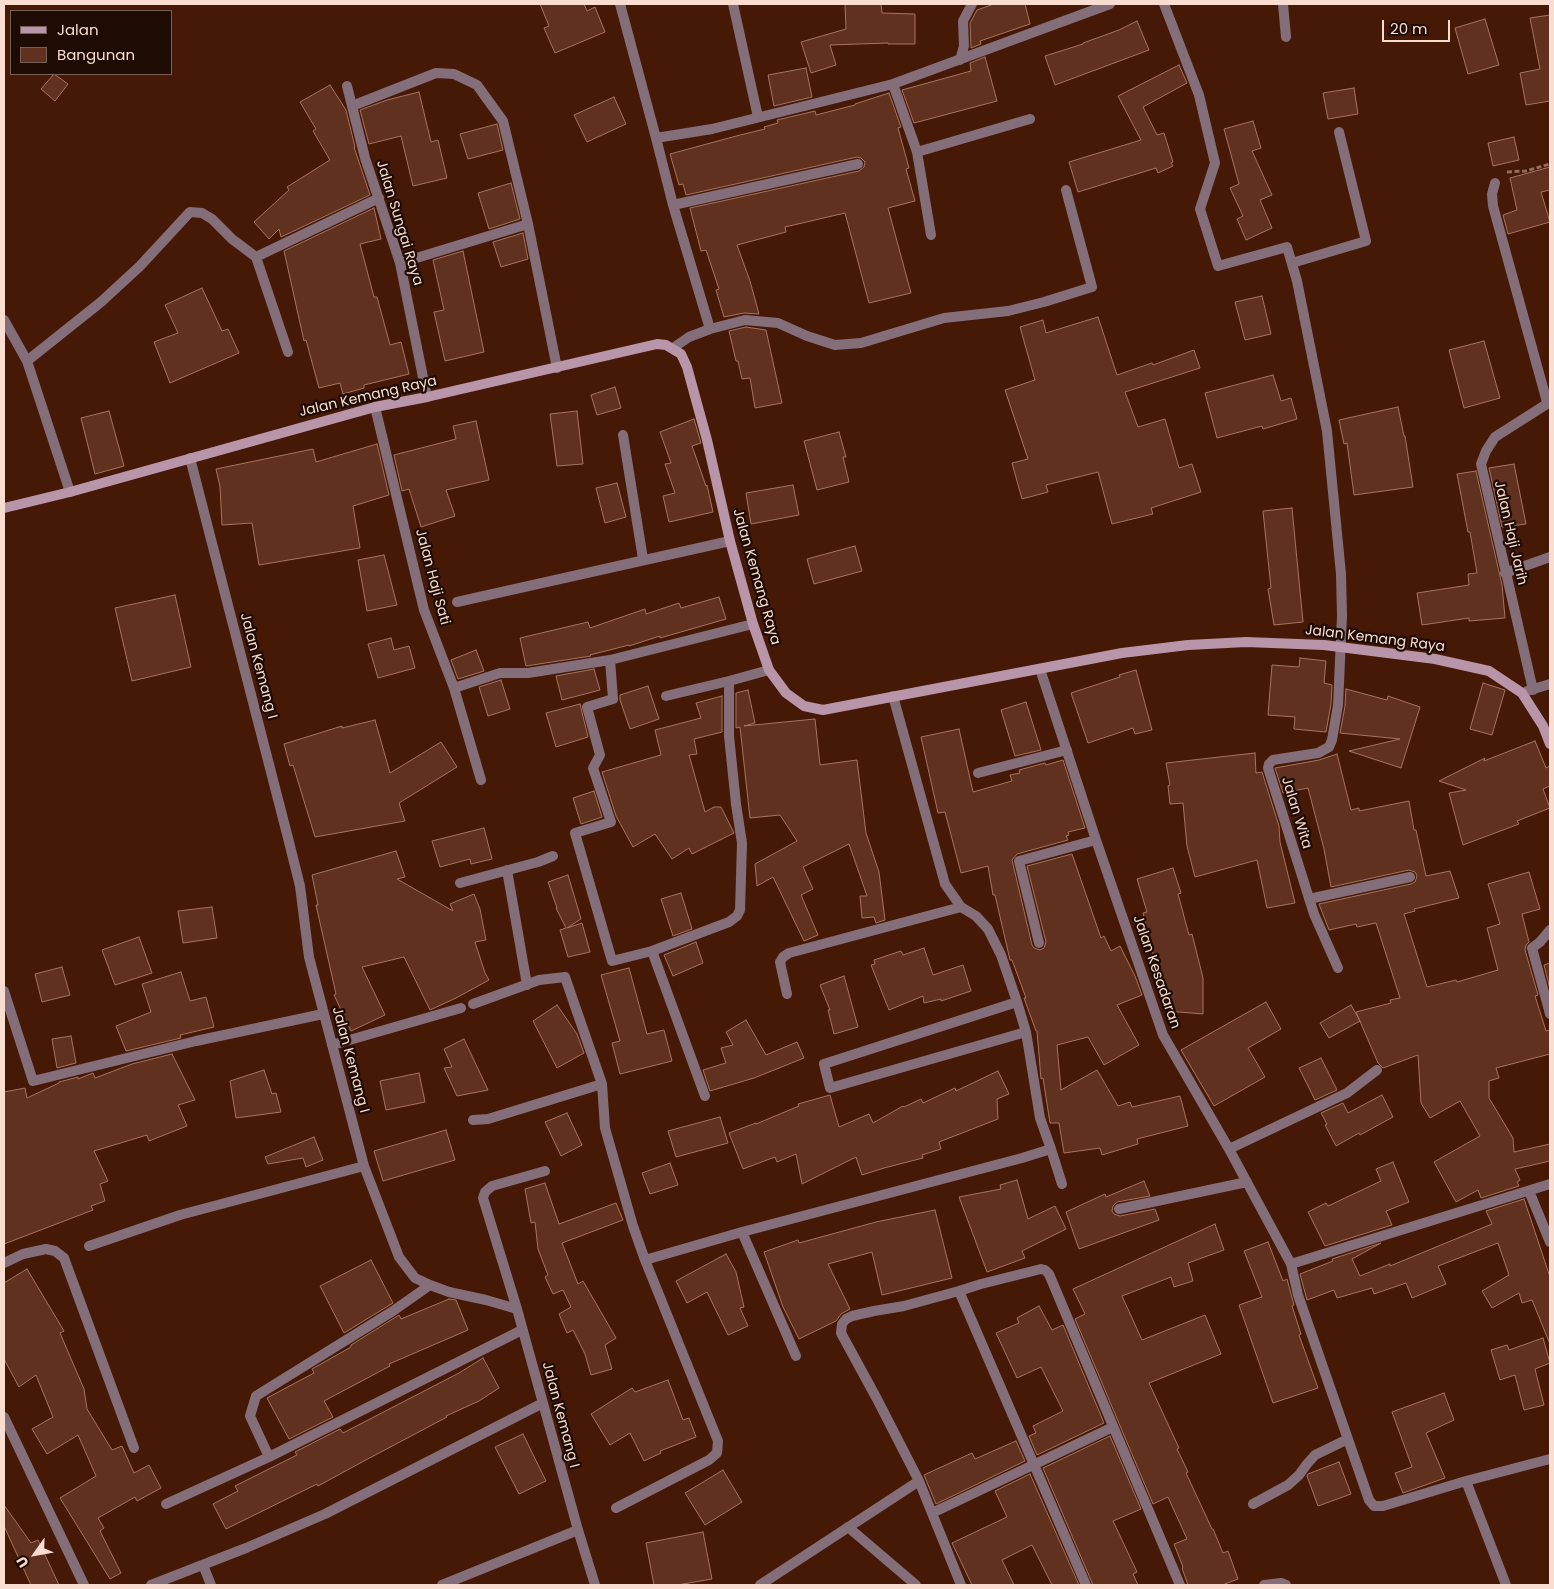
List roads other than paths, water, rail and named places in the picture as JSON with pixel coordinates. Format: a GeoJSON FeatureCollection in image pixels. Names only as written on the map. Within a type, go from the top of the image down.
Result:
{"type":"FeatureCollection","features":[{"type":"Feature","properties":{"kind":"street"},"geometry":{"type":"LineString","coordinates":[[620,4],[673,205],[710,328]]}},
{"type":"Feature","properties":{"kind":"street"},"geometry":{"type":"LineString","coordinates":[[733,4],[758,117]]}},
{"type":"Feature","properties":{"kind":"street"},"geometry":{"type":"LineString","coordinates":[[960,60],[964,46],[963,21],[972,4]]}},
{"type":"Feature","properties":{"kind":"street"},"geometry":{"type":"LineString","coordinates":[[656,138],[712,129],[893,84],[960,60],[1092,7],[1110,4]]}},
{"type":"Feature","properties":{"kind":"street"},"geometry":{"type":"LineString","coordinates":[[1164,4],[1199,94],[1215,163],[1200,209],[1218,266],[1287,247],[1292,263],[1327,431],[1341,574],[1342,616],[1340,647]]}},
{"type":"Feature","properties":{"kind":"street"},"geometry":{"type":"LineString","coordinates":[[1283,4],[1286,37]]}},
{"type":"Feature","properties":{"kind":"street"},"geometry":{"type":"LineString","coordinates":[[352,106],[436,73],[454,74],[477,85],[503,121],[528,224],[557,368]]}},
{"type":"Feature","properties":{"kind":"street"},"geometry":{"type":"LineString","coordinates":[[893,84],[917,152],[931,235]]}},
{"type":"Feature","properties":{"kind":"street","name":"Jalan Sungai Raya"},"geometry":{"type":"LineString","coordinates":[[347,86],[366,158],[400,263],[427,397]]}},
{"type":"Feature","properties":{"kind":"street"},"geometry":{"type":"LineString","coordinates":[[917,152],[1030,119]]}},
{"type":"Feature","properties":{"kind":"street"},"geometry":{"type":"LineString","coordinates":[[1292,263],[1366,241],[1339,132]]}},
{"type":"Feature","properties":{"kind":"street"},"geometry":{"type":"LineString","coordinates":[[673,205],[858,164]]}},
{"type":"Feature","properties":{"kind":"street"},"geometry":{"type":"LineString","coordinates":[[1495,183],[1492,194],[1493,206],[1549,402]]}},
{"type":"Feature","properties":{"kind":"street"},"geometry":{"type":"LineString","coordinates":[[673,348],[689,337],[710,328],[744,320],[778,323],[835,346],[861,343],[944,318],[1008,311],[1092,287],[1066,190]]}},
{"type":"Feature","properties":{"kind":"street"},"geometry":{"type":"LineString","coordinates":[[256,257],[379,198]]}},
{"type":"Feature","properties":{"kind":"street"},"geometry":{"type":"LineString","coordinates":[[27,361],[101,302],[140,266],[190,212],[202,213],[212,219],[256,257],[288,352]]}},
{"type":"Feature","properties":{"kind":"street"},"geometry":{"type":"LineString","coordinates":[[400,263],[528,224]]}},
{"type":"Feature","properties":{"kind":"street"},"geometry":{"type":"LineString","coordinates":[[4,320],[27,361],[70,492]]}},
{"type":"Feature","properties":{"kind":"street","name":"Jalan Kemang Raya"},"geometry":{"type":"LineString","coordinates":[[4,508],[70,492],[375,407],[557,368],[657,344],[666,345],[681,354],[687,367],[707,440],[730,540],[753,624],[769,670],[786,693],[804,706],[823,710],[1122,653],[1188,645],[1246,642],[1324,644],[1435,659],[1489,671],[1522,693],[1543,726],[1550,744]]}},
{"type":"Feature","properties":{"kind":"street","name":"Jalan Haji Jarih"},"geometry":{"type":"LineString","coordinates":[[1533,690],[1481,464],[1486,451],[1495,437],[1549,402]]}},
{"type":"Feature","properties":{"kind":"street","name":"Jalan Haji Sati"},"geometry":{"type":"LineString","coordinates":[[375,407],[424,610],[454,688],[481,780]]}},
{"type":"Feature","properties":{"kind":"street"},"geometry":{"type":"LineString","coordinates":[[623,435],[643,559]]}},
{"type":"Feature","properties":{"kind":"street","name":"Jalan Kemang I"},"geometry":{"type":"LineString","coordinates":[[190,458],[300,886],[309,957],[364,1166],[399,1257],[415,1278],[449,1292],[517,1309],[595,1585]]}},
{"type":"Feature","properties":{"kind":"street"},"geometry":{"type":"LineString","coordinates":[[457,602],[730,540]]}},
{"type":"Feature","properties":{"kind":"street"},"geometry":{"type":"LineString","coordinates":[[1505,573],[1550,557]]}},
{"type":"Feature","properties":{"kind":"street"},"geometry":{"type":"LineString","coordinates":[[454,688],[500,673],[528,673],[610,660],[753,624]]}},
{"type":"Feature","properties":{"kind":"street","name":"Jalan Wita"},"geometry":{"type":"LineString","coordinates":[[1338,968],[1309,900],[1268,768],[1273,760],[1318,753],[1329,747],[1338,705],[1340,647]]}},
{"type":"Feature","properties":{"kind":"street"},"geometry":{"type":"LineString","coordinates":[[610,660],[614,699],[587,707],[600,755],[593,768],[611,822],[575,833],[612,960],[652,951],[729,922],[740,910],[742,843],[729,736],[729,681]]}},
{"type":"Feature","properties":{"kind":"street","name":"Jalan Kesadaran"},"geometry":{"type":"LineString","coordinates":[[1040,669],[1163,1035],[1229,1149],[1291,1264],[1298,1295],[1369,1500],[1374,1506],[1382,1506],[1466,1481]]}},
{"type":"Feature","properties":{"kind":"street"},"geometry":{"type":"LineString","coordinates":[[666,696],[769,670]]}},
{"type":"Feature","properties":{"kind":"street"},"geometry":{"type":"LineString","coordinates":[[1522,693],[1550,684]]}},
{"type":"Feature","properties":{"kind":"street"},"geometry":{"type":"LineString","coordinates":[[893,696],[945,884],[961,907],[976,916],[988,929],[1001,955],[1026,1032],[1040,1118],[1062,1184]]}},
{"type":"Feature","properties":{"kind":"street"},"geometry":{"type":"LineString","coordinates":[[978,773],[1067,750]]}},
{"type":"Feature","properties":{"kind":"street"},"geometry":{"type":"LineString","coordinates":[[1039,943],[1019,861],[1096,840]]}},
{"type":"Feature","properties":{"kind":"street"},"geometry":{"type":"LineString","coordinates":[[460,883],[538,862],[553,856]]}},
{"type":"Feature","properties":{"kind":"street"},"geometry":{"type":"LineString","coordinates":[[507,870],[527,985]]}},
{"type":"Feature","properties":{"kind":"street"},"geometry":{"type":"LineString","coordinates":[[1309,900],[1410,877]]}},
{"type":"Feature","properties":{"kind":"street"},"geometry":{"type":"LineString","coordinates":[[787,994],[780,962],[789,953],[961,907]]}},
{"type":"Feature","properties":{"kind":"street"},"geometry":{"type":"LineString","coordinates":[[1550,930],[1532,948],[1550,1014]]}},
{"type":"Feature","properties":{"kind":"street"},"geometry":{"type":"LineString","coordinates":[[652,951],[705,1096]]}},
{"type":"Feature","properties":{"kind":"street"},"geometry":{"type":"LineString","coordinates":[[473,1004],[539,980],[565,977],[602,1084],[605,1128],[644,1260],[718,1441],[717,1453],[709,1460],[616,1508]]}},
{"type":"Feature","properties":{"kind":"street"},"geometry":{"type":"LineString","coordinates":[[4,991],[33,1081],[196,1041],[324,1014]]}},
{"type":"Feature","properties":{"kind":"street"},"geometry":{"type":"LineString","coordinates":[[1017,1002],[824,1064],[830,1088],[1026,1032]]}},
{"type":"Feature","properties":{"kind":"street"},"geometry":{"type":"LineString","coordinates":[[332,1045],[461,1008]]}},
{"type":"Feature","properties":{"kind":"street"},"geometry":{"type":"LineString","coordinates":[[1229,1149],[1346,1093],[1377,1070]]}},
{"type":"Feature","properties":{"kind":"street"},"geometry":{"type":"LineString","coordinates":[[473,1120],[488,1119],[602,1084]]}},
{"type":"Feature","properties":{"kind":"street"},"geometry":{"type":"LineString","coordinates":[[644,1260],[742,1232],[1013,1161],[1051,1149]]}},
{"type":"Feature","properties":{"kind":"street"},"geometry":{"type":"LineString","coordinates":[[89,1246],[180,1215],[364,1166]]}},
{"type":"Feature","properties":{"kind":"street"},"geometry":{"type":"LineString","coordinates":[[517,1309],[483,1198],[485,1192],[492,1186],[545,1170]]}},
{"type":"Feature","properties":{"kind":"street"},"geometry":{"type":"LineString","coordinates":[[1119,1209],[1247,1182]]}},
{"type":"Feature","properties":{"kind":"street"},"geometry":{"type":"LineString","coordinates":[[1291,1264],[1550,1184]]}},
{"type":"Feature","properties":{"kind":"street"},"geometry":{"type":"LineString","coordinates":[[1530,1191],[1550,1242]]}},
{"type":"Feature","properties":{"kind":"street"},"geometry":{"type":"LineString","coordinates":[[742,1232],[796,1356]]}},
{"type":"Feature","properties":{"kind":"street"},"geometry":{"type":"LineString","coordinates":[[4,1263],[23,1254],[46,1249],[64,1258],[134,1448]]}},
{"type":"Feature","properties":{"kind":"street"},"geometry":{"type":"LineString","coordinates":[[961,1585],[919,1481],[878,1399],[841,1333],[842,1324],[852,1316],[904,1306],[1042,1269],[1046,1270],[1049,1274],[1180,1585]]}},
{"type":"Feature","properties":{"kind":"street"},"geometry":{"type":"LineString","coordinates":[[269,1457],[250,1416],[256,1396],[393,1311],[430,1285]]}},
{"type":"Feature","properties":{"kind":"street"},"geometry":{"type":"LineString","coordinates":[[960,1291],[1086,1585]]}},
{"type":"Feature","properties":{"kind":"street"},"geometry":{"type":"LineString","coordinates":[[166,1504],[269,1457],[522,1330]]}},
{"type":"Feature","properties":{"kind":"street"},"geometry":{"type":"LineString","coordinates":[[151,1585],[246,1548],[325,1514],[543,1403]]}},
{"type":"Feature","properties":{"kind":"street"},"geometry":{"type":"LineString","coordinates":[[4,1417],[84,1585]]}},
{"type":"Feature","properties":{"kind":"street"},"geometry":{"type":"LineString","coordinates":[[932,1512],[1113,1427]]}},
{"type":"Feature","properties":{"kind":"street"},"geometry":{"type":"LineString","coordinates":[[1254,1504],[1288,1485],[1315,1455],[1348,1439]]}},
{"type":"Feature","properties":{"kind":"street"},"geometry":{"type":"LineString","coordinates":[[1506,1585],[1466,1481],[1550,1459]]}},
{"type":"Feature","properties":{"kind":"street"},"geometry":{"type":"LineString","coordinates":[[760,1585],[919,1481]]}},
{"type":"Feature","properties":{"kind":"street"},"geometry":{"type":"LineString","coordinates":[[848,1527],[916,1585]]}},
{"type":"Feature","properties":{"kind":"street"},"geometry":{"type":"LineString","coordinates":[[442,1585],[578,1530]]}},
{"type":"Feature","properties":{"kind":"street"},"geometry":{"type":"LineString","coordinates":[[203,1565],[211,1585]]}},
{"type":"Feature","properties":{"kind":"street"},"geometry":{"type":"LineString","coordinates":[[1264,1585],[1281,1583],[1286,1585]]}}]}
